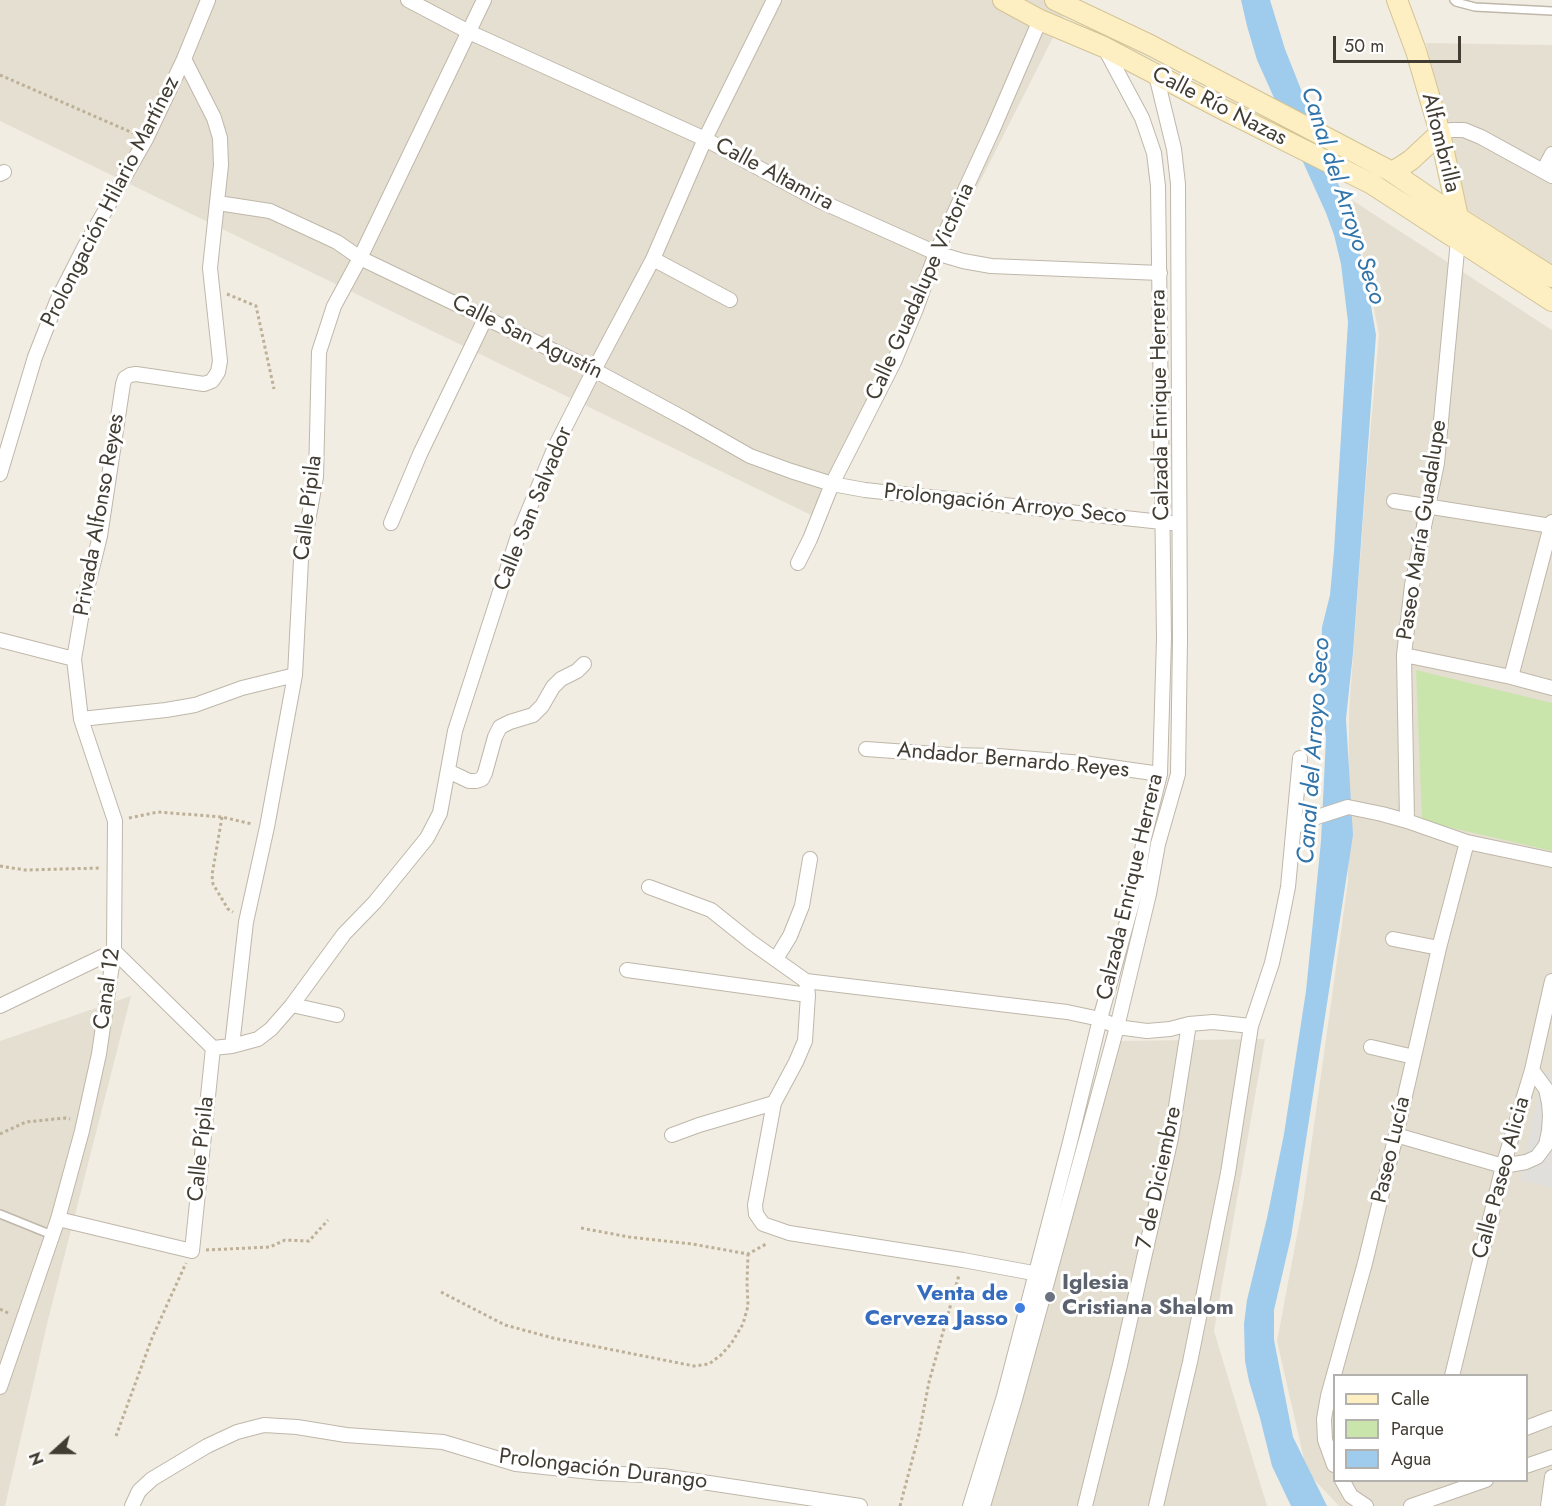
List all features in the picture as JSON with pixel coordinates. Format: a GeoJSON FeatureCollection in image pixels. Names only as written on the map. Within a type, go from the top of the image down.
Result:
{"type":"FeatureCollection","features":[{"type":"Feature","properties":{"kind":"street","name":"Prolongación Hilario Martínez"},"geometry":{"type":"LineString","coordinates":[[0,474],[34,357],[57,301],[85,246],[146,139],[184,59],[208,0]]}},
{"type":"Feature","properties":{"kind":"street","name":"Calle Altamira"},"geometry":{"type":"LineString","coordinates":[[408,0],[469,32],[705,139],[820,201],[936,253],[991,266],[1160,273]]}},
{"type":"Feature","properties":{"kind":"street","name":"Calle Pípila"},"geometry":{"type":"LineString","coordinates":[[232,1046],[246,922],[296,675],[301,560],[316,477],[320,352],[334,306],[360,258],[484,0]]}},
{"type":"Feature","properties":{"kind":"street","name":"Calle San Salvador"},"geometry":{"type":"LineString","coordinates":[[213,1048],[258,1039],[271,1029],[292,1005],[344,934],[375,902],[427,838],[440,813],[455,731],[518,536],[555,447],[653,259],[705,139],[774,0]]}},
{"type":"Feature","properties":{"kind":"street","name":"Calle Río Nazas"},"geometry":{"type":"LineString","coordinates":[[1003,0],[1040,20],[1104,47],[1372,184],[1552,302]]}},
{"type":"Feature","properties":{"kind":"street","name":"Calle Río Nazas"},"geometry":{"type":"LineString","coordinates":[[1055,0],[1150,45],[1384,167],[1552,277]]}},
{"type":"Feature","properties":{"kind":"street","name":"Alfombrilla"},"geometry":{"type":"LineString","coordinates":[[1397,0],[1416,51],[1440,133],[1459,218],[1458,240]]}},
{"type":"Feature","properties":{"kind":"street","name":"Calle Guadalupe Victoria"},"geometry":{"type":"LineString","coordinates":[[798,563],[832,484],[894,362],[936,253],[1040,20]]}},
{"type":"Feature","properties":{"kind":"street","name":"Calzada Enrique Herrera"},"geometry":{"type":"LineString","coordinates":[[983,1506],[1042,1275],[1070,1142],[1100,1019],[1136,889],[1144,838],[1160,774],[1164,638],[1158,186],[1154,153],[1142,118],[1104,47]]}},
{"type":"Feature","properties":{"kind":"street"},"geometry":{"type":"LineString","coordinates":[[184,59],[214,118],[219,138],[221,165],[210,268],[212,287]]}},
{"type":"Feature","properties":{"kind":"street","name":"Calzada Enrique Herrera"},"geometry":{"type":"LineString","coordinates":[[970,1506],[1117,1027],[1149,894],[1158,844],[1178,774],[1180,640],[1178,184],[1174,149],[1156,75]]}},
{"type":"Feature","properties":{"kind":"street"},"geometry":{"type":"LineString","coordinates":[[1384,167],[1411,160],[1440,133],[1451,130],[1464,130],[1481,137],[1548,173],[1552,154]]}},
{"type":"Feature","properties":{"kind":"street","name":"Calle San Agustín"},"geometry":{"type":"LineString","coordinates":[[218,202],[270,211],[337,242],[360,258],[594,370],[750,456],[832,484]]}},
{"type":"Feature","properties":{"kind":"street","name":"Paseo María Guadalupe"},"geometry":{"type":"LineString","coordinates":[[1407,821],[1404,655],[1412,585],[1437,464],[1458,240]]}},
{"type":"Feature","properties":{"kind":"street"},"geometry":{"type":"LineString","coordinates":[[653,259],[730,300]]}},
{"type":"Feature","properties":{"kind":"street","name":"Privada Alfonso Reyes"},"geometry":{"type":"LineString","coordinates":[[74,659],[84,601],[106,505],[125,378],[136,374],[204,384],[212,381],[218,372],[220,361],[212,287]]}},
{"type":"Feature","properties":{"kind":"street"},"geometry":{"type":"LineString","coordinates":[[391,524],[420,454],[486,317]]}},
{"type":"Feature","properties":{"kind":"street","name":"Prolongación Arroyo Seco"},"geometry":{"type":"LineString","coordinates":[[832,484],[913,496],[1179,523]]}},
{"type":"Feature","properties":{"kind":"street"},"geometry":{"type":"LineString","coordinates":[[1394,501],[1552,525],[1511,677]]}},
{"type":"Feature","properties":{"kind":"street"},"geometry":{"type":"LineString","coordinates":[[0,640],[74,659]]}},
{"type":"Feature","properties":{"kind":"street"},"geometry":{"type":"LineString","coordinates":[[1404,655],[1511,677],[1552,688]]}},
{"type":"Feature","properties":{"kind":"street","name":"Canal 12"},"geometry":{"type":"LineString","coordinates":[[0,1387],[58,1219],[99,1054],[114,951],[115,821],[81,719],[74,659]]}},
{"type":"Feature","properties":{"kind":"street"},"geometry":{"type":"LineString","coordinates":[[448,771],[468,781],[482,779],[495,736],[500,728],[532,715],[542,706],[553,687],[561,679],[577,671],[584,664]]}},
{"type":"Feature","properties":{"kind":"street"},"geometry":{"type":"LineString","coordinates":[[81,719],[195,705],[242,688],[296,675]]}},
{"type":"Feature","properties":{"kind":"street","name":"Andador Bernardo Reyes"},"geometry":{"type":"LineString","coordinates":[[866,749],[1083,763],[1160,774]]}},
{"type":"Feature","properties":{"kind":"street"},"geometry":{"type":"LineString","coordinates":[[1156,1506],[1190,1362],[1228,1173],[1251,1026],[1272,963],[1288,887],[1300,758]]}},
{"type":"Feature","properties":{"kind":"street"},"geometry":{"type":"LineString","coordinates":[[1294,827],[1348,807],[1407,821],[1467,842],[1552,860]]}},
{"type":"Feature","properties":{"kind":"street","name":"Paseo Lucía"},"geometry":{"type":"LineString","coordinates":[[1334,1374],[1365,1263],[1439,948],[1467,842]]}},
{"type":"Feature","properties":{"kind":"street"},"geometry":{"type":"LineString","coordinates":[[776,959],[790,936],[802,906],[810,859]]}},
{"type":"Feature","properties":{"kind":"street"},"geometry":{"type":"LineString","coordinates":[[649,887],[711,910],[806,981],[1067,1012],[1100,1019],[1117,1027],[1147,1031],[1213,1022],[1251,1026]]}},
{"type":"Feature","properties":{"kind":"street"},"geometry":{"type":"LineString","coordinates":[[1393,939],[1439,948]]}},
{"type":"Feature","properties":{"kind":"street"},"geometry":{"type":"LineString","coordinates":[[0,1006],[114,951],[213,1048]]}},
{"type":"Feature","properties":{"kind":"street"},"geometry":{"type":"LineString","coordinates":[[627,970],[808,995]]}},
{"type":"Feature","properties":{"kind":"street"},"geometry":{"type":"LineString","coordinates":[[806,981],[808,995],[805,1041],[774,1103],[755,1205],[756,1214],[763,1224],[789,1233],[963,1260],[1042,1275]]}},
{"type":"Feature","properties":{"kind":"street","name":"Calle Paseo Alicia"},"geometry":{"type":"LineString","coordinates":[[1452,1374],[1503,1166],[1532,1070],[1552,981]]}},
{"type":"Feature","properties":{"kind":"street"},"geometry":{"type":"LineString","coordinates":[[292,1005],[337,1015]]}},
{"type":"Feature","properties":{"kind":"street","name":"7 de Diciembre"},"geometry":{"type":"LineString","coordinates":[[1085,1506],[1120,1365],[1171,1138],[1189,1024]]}},
{"type":"Feature","properties":{"kind":"street"},"geometry":{"type":"LineString","coordinates":[[1371,1047],[1414,1057]]}},
{"type":"Feature","properties":{"kind":"street","name":"Calle Pípila"},"geometry":{"type":"LineString","coordinates":[[192,1251],[213,1048]]}},
{"type":"Feature","properties":{"kind":"street"},"geometry":{"type":"LineString","coordinates":[[1396,1135],[1503,1166],[1526,1162],[1537,1156],[1546,1145],[1549,1131],[1549,1103],[1546,1089],[1532,1070]]}},
{"type":"Feature","properties":{"kind":"street"},"geometry":{"type":"LineString","coordinates":[[672,1135],[774,1103]]}},
{"type":"Feature","properties":{"kind":"street"},"geometry":{"type":"LineString","coordinates":[[58,1219],[192,1251]]}},
{"type":"Feature","properties":{"kind":"street","name":"Paseo Lucía"},"geometry":{"type":"LineString","coordinates":[[1333,1378],[1324,1419],[1325,1440],[1333,1461]]}},
{"type":"Feature","properties":{"kind":"street"},"geometry":{"type":"LineString","coordinates":[[1528,1428],[1552,1418]]}},
{"type":"Feature","properties":{"kind":"street","name":"Prolongación Durango"},"geometry":{"type":"LineString","coordinates":[[132,1506],[139,1491],[152,1479],[207,1446],[237,1432],[264,1425],[443,1443],[516,1464],[600,1473],[663,1476],[860,1506]]}},
{"type":"Feature","properties":{"kind":"street"},"geometry":{"type":"LineString","coordinates":[[1528,1466],[1552,1457]]}},
{"type":"Feature","properties":{"kind":"street"},"geometry":{"type":"LineString","coordinates":[[1548,1506],[1552,1478]]}},
{"type":"Feature","properties":{"kind":"street"},"geometry":{"type":"LineString","coordinates":[[1343,1482],[1351,1496],[1366,1506]]}},
{"type":"Feature","properties":{"kind":"street"},"geometry":{"type":"LineString","coordinates":[[1411,1506],[1480,1482]]}},
{"type":"Feature","properties":{"kind":"lane"},"geometry":{"type":"LineString","coordinates":[[1454,0],[1475,7],[1552,11]]}},
{"type":"Feature","properties":{"kind":"lane"},"geometry":{"type":"LineString","coordinates":[[0,1214],[52,1235]]}},
{"type":"Feature","properties":{"kind":"path"},"geometry":{"type":"LineString","coordinates":[[0,75],[146,139]]}},
{"type":"Feature","properties":{"kind":"path"},"geometry":{"type":"LineString","coordinates":[[212,287],[256,306],[274,389]]}},
{"type":"Feature","properties":{"kind":"path"},"geometry":{"type":"LineString","coordinates":[[115,821],[158,812],[222,817],[267,827]]}},
{"type":"Feature","properties":{"kind":"path"},"geometry":{"type":"LineString","coordinates":[[222,817],[212,875],[213,884],[228,909],[246,922]]}},
{"type":"Feature","properties":{"kind":"path"},"geometry":{"type":"LineString","coordinates":[[0,866],[25,870],[114,867]]}},
{"type":"Feature","properties":{"kind":"path"},"geometry":{"type":"LineString","coordinates":[[0,1134],[26,1122],[65,1118],[83,1123]]}},
{"type":"Feature","properties":{"kind":"path"},"geometry":{"type":"LineString","coordinates":[[116,1436],[152,1338],[192,1251],[270,1247],[285,1240],[309,1241],[328,1220]]}},
{"type":"Feature","properties":{"kind":"path"},"geometry":{"type":"LineString","coordinates":[[441,1292],[505,1325],[553,1338],[694,1366],[709,1364],[721,1355],[743,1324],[748,1306],[748,1254],[581,1228]]}},
{"type":"Feature","properties":{"kind":"path"},"geometry":{"type":"LineString","coordinates":[[900,1506],[919,1434],[929,1382],[963,1260]]}},
{"type":"Feature","properties":{"kind":"shaded area"},"geometry":{"type":"Polygon","coordinates":[[[0,0],[1072,0],[811,515],[0,121],[0,0]]]}},
{"type":"Feature","properties":{"kind":"shaded area"},"geometry":{"type":"Polygon","coordinates":[[[1426,43],[1552,45],[1552,264],[1466,209],[1426,43]]]}},
{"type":"Feature","properties":{"kind":"shaded area"},"geometry":{"type":"Polygon","coordinates":[[[1352,200],[1552,330],[1552,1506],[1339,1506],[1307,1472],[1277,1341],[1303,1204],[1348,881],[1349,712],[1379,334],[1352,200]]]}},
{"type":"Feature","properties":{"kind":"shaded area"},"geometry":{"type":"Polygon","coordinates":[[[131,996],[48,1320],[5,1506],[0,1506],[0,1041],[131,996]]]}},
{"type":"Feature","properties":{"kind":"shaded area"},"geometry":{"type":"Polygon","coordinates":[[[1265,1039],[1214,1331],[1267,1506],[988,1506],[1120,1041],[1265,1039]]]}},
{"type":"Feature","properties":{"kind":"shaded area"},"geometry":{"type":"Polygon","coordinates":[[[1543,1072],[1552,1074],[1551,1187],[1520,1180],[1543,1072]]]}},
{"type":"Feature","properties":{"kind":"green space"},"geometry":{"type":"Polygon","coordinates":[[[1416,670],[1552,703],[1552,851],[1422,821],[1416,670]]]}},
{"type":"Feature","properties":{"kind":"water","name":"Canal del Arroyo Seco"},"geometry":{"type":"Polygon","coordinates":[[[1241,0],[1270,0],[1285,49],[1340,188],[1354,231],[1365,271],[1376,335],[1353,653],[1346,719],[1353,835],[1291,1237],[1274,1310],[1274,1340],[1293,1437],[1327,1506],[1291,1506],[1272,1466],[1245,1361],[1244,1324],[1247,1300],[1284,1134],[1306,991],[1321,841],[1326,738],[1320,685],[1322,627],[1330,595],[1334,551],[1348,322],[1341,264],[1334,235],[1257,60],[1241,0]]]}},
{"type":"Feature","properties":{"kind":"place","name":"Iglesia Cristiana Shalom"},"geometry":{"type":"Point","coordinates":[1050,1297]}},
{"type":"Feature","properties":{"kind":"place","name":"Venta de Cerveza Jasso"},"geometry":{"type":"Point","coordinates":[1020,1308]}}]}
